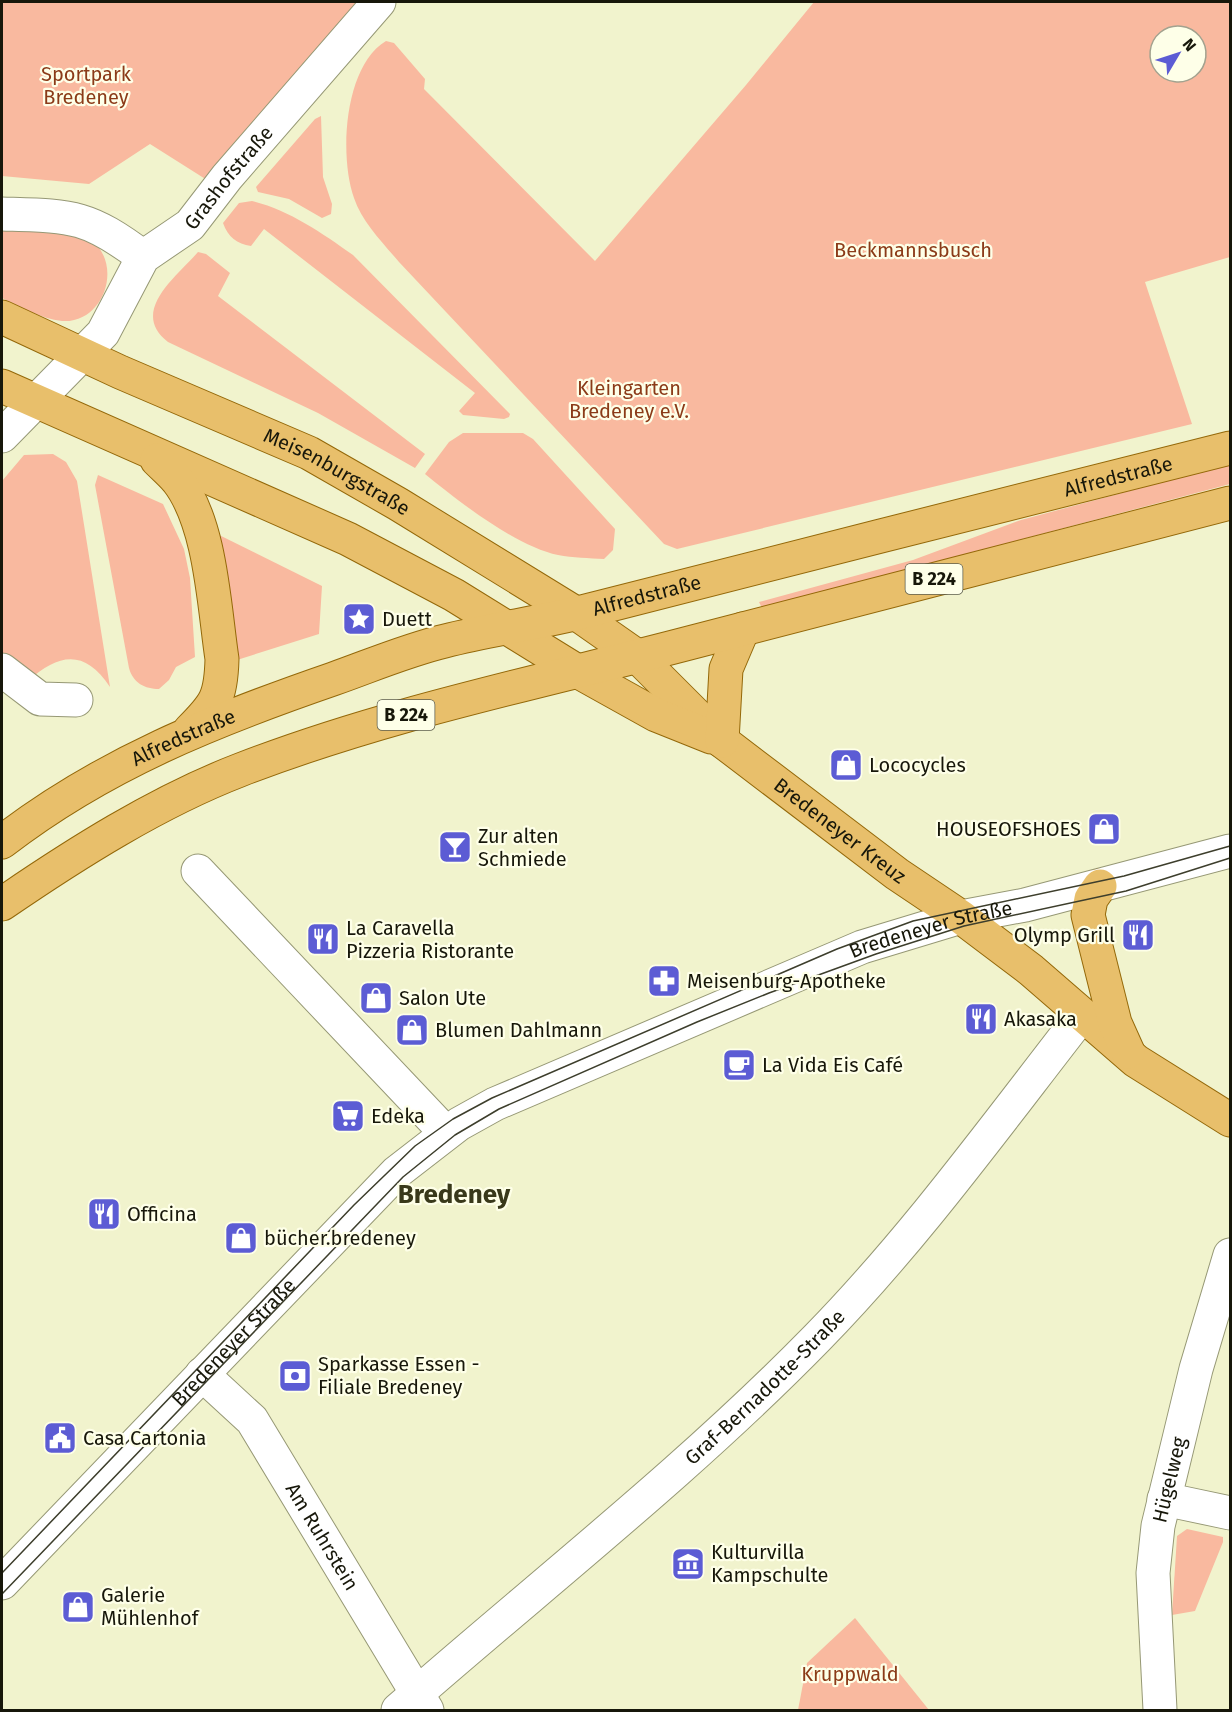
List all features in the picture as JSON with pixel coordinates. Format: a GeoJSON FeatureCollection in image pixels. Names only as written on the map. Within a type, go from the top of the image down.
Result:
{"type":"FeatureCollection","features":[{"type":"Feature","properties":{"kind":"main road","name":"Meisenburgstraße"},"geometry":{"type":"LineString","coordinates":[[2,316],[309,453],[408,510],[577,614]]}},
{"type":"Feature","properties":{"kind":"main road"},"geometry":{"type":"LineString","coordinates":[[2,386],[152,455],[348,539],[510,627]]}},
{"type":"Feature","properties":{"kind":"main road","name":"Alfredstraße"},"geometry":{"type":"LineString","coordinates":[[2,842],[40,813],[78,789],[189,732],[233,713],[443,641],[577,614],[932,521],[1230,448]]}},
{"type":"Feature","properties":{"kind":"main road"},"geometry":{"type":"LineString","coordinates":[[152,455],[178,481],[192,508],[204,544],[222,659],[222,678],[214,706],[189,732]]}},
{"type":"Feature","properties":{"kind":"main road","name":"B 224"},"geometry":{"type":"LineString","coordinates":[[2,904],[52,870],[182,796],[239,770],[386,720],[1230,503]]}},
{"type":"Feature","properties":{"kind":"main road","name":"Bredeneyer Kreuz"},"geometry":{"type":"LineString","coordinates":[[577,614],[637,656],[722,741],[897,874],[961,917],[1031,970],[1128,1054],[1203,1105],[1230,1120]]}},
{"type":"Feature","properties":{"kind":"main road","name":"Bredeneyer Kreuz"},"geometry":{"type":"LineString","coordinates":[[510,627],[576,671],[656,715],[722,741]]}},
{"type":"Feature","properties":{"kind":"main road"},"geometry":{"type":"LineString","coordinates":[[722,741],[726,669],[743,629]]}},
{"type":"Feature","properties":{"kind":"main road"},"geometry":{"type":"LineString","coordinates":[[1100,886],[1091,899],[1088,915],[1115,1023],[1128,1054]]}},
{"type":"Feature","properties":{"kind":"street","name":"Grashofstraße"},"geometry":{"type":"LineString","coordinates":[[84,354],[103,333],[143,257],[190,225],[227,177],[379,2]]}},
{"type":"Feature","properties":{"kind":"street"},"geometry":{"type":"LineString","coordinates":[[2,214],[76,218],[93,223],[143,257]]}},
{"type":"Feature","properties":{"kind":"street"},"geometry":{"type":"LineString","coordinates":[[2,436],[84,354]]}},
{"type":"Feature","properties":{"kind":"street"},"geometry":{"type":"LineString","coordinates":[[2,670],[40,699],[76,700]]}},
{"type":"Feature","properties":{"kind":"street","name":"Bredeneyer Straße"},"geometry":{"type":"LineString","coordinates":[[2,1582],[397,1172],[446,1133],[495,1104],[525,1090],[765,986],[862,947],[961,917],[1100,886],[1230,851]]}},
{"type":"Feature","properties":{"kind":"street"},"geometry":{"type":"LineString","coordinates":[[198,871],[446,1133]]}},
{"type":"Feature","properties":{"kind":"street","name":"Graf-Bernadotte-Straße"},"geometry":{"type":"LineString","coordinates":[[414,1705],[732,1421],[818,1337],[891,1257],[1082,1015]]}},
{"type":"Feature","properties":{"kind":"street","name":"Hügelweg"},"geometry":{"type":"LineString","coordinates":[[1160,1710],[1153,1573],[1164,1499],[1196,1369],[1230,1255]]}},
{"type":"Feature","properties":{"kind":"street","name":"Am Ruhrstein"},"geometry":{"type":"LineString","coordinates":[[202,1374],[252,1420],[414,1705]]}},
{"type":"Feature","properties":{"kind":"street"},"geometry":{"type":"LineString","coordinates":[[1164,1499],[1230,1513]]}},
{"type":"Feature","properties":{"kind":"green space","name":"Sportpark Bredeney"},"geometry":{"type":"Polygon","coordinates":[[[2,2],[372,2],[218,187],[150,144],[89,184],[2,176],[2,2]]]}},
{"type":"Feature","properties":{"kind":"green space","name":"Beckmannsbusch"},"geometry":{"type":"Polygon","coordinates":[[[814,2],[1230,2],[1230,257],[1145,282],[1192,424],[677,549],[664,544],[399,262],[368,224],[354,198],[349,180],[346,136],[353,91],[361,70],[372,53],[386,41],[394,43],[425,79],[424,89],[595,261],[814,2]]]}},
{"type":"Feature","properties":{"kind":"green space"},"geometry":{"type":"Polygon","coordinates":[[[321,116],[323,177],[332,204],[331,214],[322,218],[289,199],[258,192],[256,187],[315,119],[321,116]]]}},
{"type":"Feature","properties":{"kind":"green space"},"geometry":{"type":"Polygon","coordinates":[[[252,201],[292,216],[353,255],[510,414],[509,417],[504,419],[463,415],[459,411],[475,393],[264,229],[251,246],[241,244],[234,239],[223,223],[239,203],[252,201]]]}},
{"type":"Feature","properties":{"kind":"green space"},"geometry":{"type":"Polygon","coordinates":[[[2,228],[57,229],[88,238],[99,248],[106,261],[105,289],[99,302],[89,313],[77,319],[62,321],[39,315],[2,298],[2,228]]]}},
{"type":"Feature","properties":{"kind":"green space"},"geometry":{"type":"Polygon","coordinates":[[[198,252],[206,254],[230,273],[218,296],[425,454],[415,468],[318,413],[168,342],[157,331],[153,319],[155,307],[160,295],[198,252]]]}},
{"type":"Feature","properties":{"kind":"green space"},"geometry":{"type":"Polygon","coordinates":[[[463,433],[523,433],[533,439],[615,529],[613,550],[604,559],[564,556],[542,550],[488,522],[425,474],[449,442],[463,433]]]}},
{"type":"Feature","properties":{"kind":"green space"},"geometry":{"type":"Polygon","coordinates":[[[53,454],[66,462],[77,481],[110,687],[91,666],[71,659],[50,665],[28,681],[2,652],[2,481],[24,455],[53,454]]]}},
{"type":"Feature","properties":{"kind":"green space"},"geometry":{"type":"Polygon","coordinates":[[[1230,464],[1230,484],[762,608],[759,602],[913,560],[1021,520],[1230,464]]]}},
{"type":"Feature","properties":{"kind":"green space"},"geometry":{"type":"Polygon","coordinates":[[[98,475],[163,504],[184,549],[190,578],[195,657],[176,667],[169,680],[159,689],[140,684],[133,678],[129,668],[95,485],[98,475]]]}},
{"type":"Feature","properties":{"kind":"green space"},"geometry":{"type":"Polygon","coordinates":[[[211,531],[322,586],[319,634],[237,660],[211,531]]]}},
{"type":"Feature","properties":{"kind":"green space"},"geometry":{"type":"Polygon","coordinates":[[[1187,1529],[1223,1537],[1223,1542],[1195,1611],[1172,1615],[1177,1536],[1187,1529]]]}},
{"type":"Feature","properties":{"kind":"green space","name":"Kruppwald"},"geometry":{"type":"Polygon","coordinates":[[[855,1618],[929,1710],[798,1710],[807,1663],[855,1618]]]}},
{"type":"Feature","properties":{"kind":"tram line"},"geometry":{"type":"LineString","coordinates":[[2,1573],[354,1205],[415,1146],[453,1119],[492,1098],[837,949],[913,921],[1124,876],[1230,846]]}},
{"type":"Feature","properties":{"kind":"tram line"},"geometry":{"type":"LineString","coordinates":[[2,1594],[403,1177],[455,1135],[499,1109],[697,1022],[876,954],[964,926],[1126,891],[1230,858]]}},
{"type":"Feature","properties":{"kind":"place","name":"Duett"},"geometry":{"type":"Point","coordinates":[359,619]}},
{"type":"Feature","properties":{"kind":"place","name":"Lococycles"},"geometry":{"type":"Point","coordinates":[846,765]}},
{"type":"Feature","properties":{"kind":"place","name":"HOUSEOFSHOES"},"geometry":{"type":"Point","coordinates":[1104,829]}},
{"type":"Feature","properties":{"kind":"place","name":"Zur alten Schmiede"},"geometry":{"type":"Point","coordinates":[455,847]}},
{"type":"Feature","properties":{"kind":"place","name":"Olymp Grill"},"geometry":{"type":"Point","coordinates":[1138,935]}},
{"type":"Feature","properties":{"kind":"place","name":"La Caravella Pizzeria Ristorante"},"geometry":{"type":"Point","coordinates":[323,939]}},
{"type":"Feature","properties":{"kind":"place","name":"Meisenburg-Apotheke"},"geometry":{"type":"Point","coordinates":[664,981]}},
{"type":"Feature","properties":{"kind":"place","name":"Salon Ute"},"geometry":{"type":"Point","coordinates":[376,998]}},
{"type":"Feature","properties":{"kind":"place","name":"Akasaka"},"geometry":{"type":"Point","coordinates":[981,1019]}},
{"type":"Feature","properties":{"kind":"place","name":"Blumen Dahlmann"},"geometry":{"type":"Point","coordinates":[412,1030]}},
{"type":"Feature","properties":{"kind":"place","name":"La Vida Eis Café"},"geometry":{"type":"Point","coordinates":[739,1065]}},
{"type":"Feature","properties":{"kind":"place","name":"Edeka"},"geometry":{"type":"Point","coordinates":[348,1116]}},
{"type":"Feature","properties":{"kind":"place","name":"Officina"},"geometry":{"type":"Point","coordinates":[104,1214]}},
{"type":"Feature","properties":{"kind":"place","name":"bücher.bredeney"},"geometry":{"type":"Point","coordinates":[241,1238]}},
{"type":"Feature","properties":{"kind":"place","name":"Sparkasse Essen - Filiale Bredeney"},"geometry":{"type":"Point","coordinates":[295,1376]}},
{"type":"Feature","properties":{"kind":"place","name":"Casa Cartonia"},"geometry":{"type":"Point","coordinates":[60,1438]}},
{"type":"Feature","properties":{"kind":"place","name":"Kulturvilla Kampschulte"},"geometry":{"type":"Point","coordinates":[688,1564]}},
{"type":"Feature","properties":{"kind":"place","name":"Galerie Mühlenhof"},"geometry":{"type":"Point","coordinates":[78,1607]}},
{"type":"Feature","properties":{"kind":"district","name":"Bredeney"},"geometry":{"type":"Point","coordinates":[454,1194]}},
{"type":"Feature","properties":{"kind":"park label","name":"Kleingarten Bredeney e.V."},"geometry":{"type":"Point","coordinates":[629,400]}}]}
